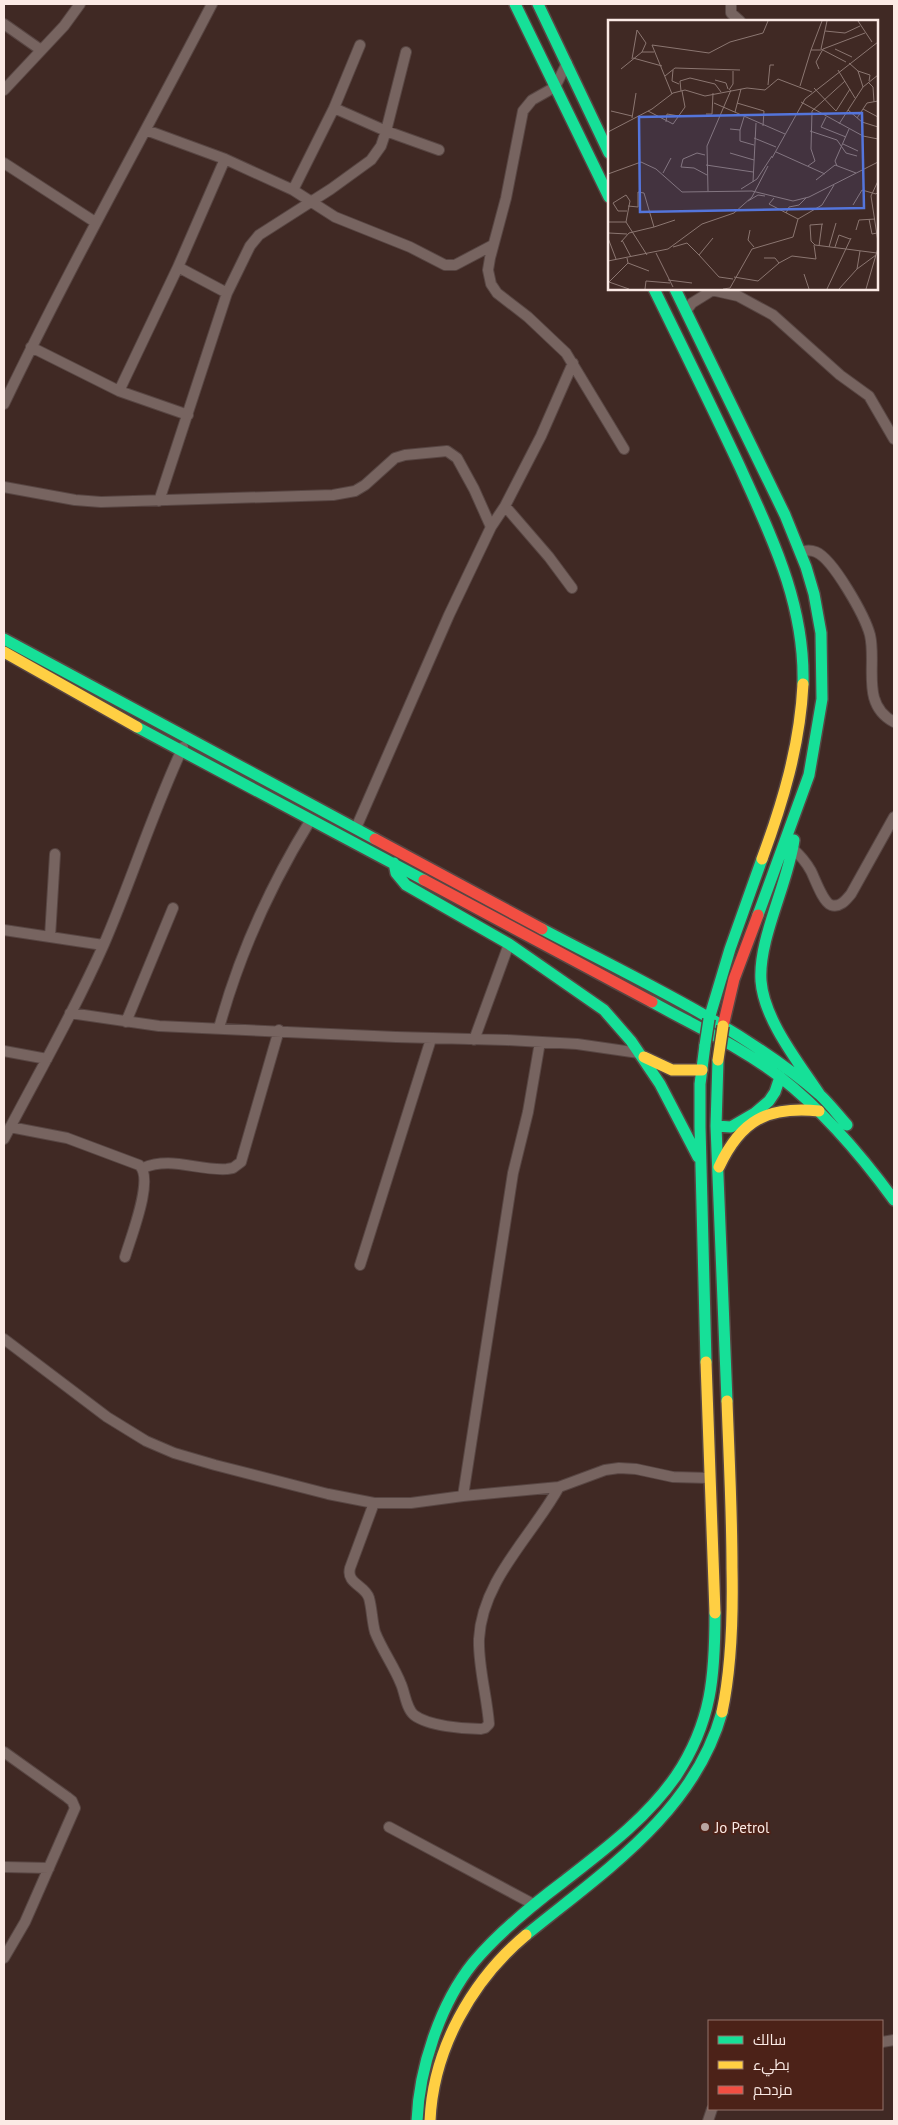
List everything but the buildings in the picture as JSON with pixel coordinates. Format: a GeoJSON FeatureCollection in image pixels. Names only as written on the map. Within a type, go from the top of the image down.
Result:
{"type":"FeatureCollection","features":[{"type":"Feature","properties":{"kind":"main road"},"geometry":{"type":"LineString","coordinates":[[515,4],[608,196]]}},
{"type":"Feature","properties":{"kind":"main road"},"geometry":{"type":"LineString","coordinates":[[538,4],[608,151]]}},
{"type":"Feature","properties":{"kind":"main road"},"geometry":{"type":"LineString","coordinates":[[417,2121],[418,2092],[425,2059],[436,2031],[461,1981],[486,1948],[534,1905],[651,1807],[683,1762],[694,1741],[710,1696],[715,1666],[714,1569],[701,1162],[702,1070],[709,1019],[724,962],[785,791],[797,741],[803,687],[800,630],[790,582],[780,555],[654,290]]}},
{"type":"Feature","properties":{"kind":"main road"},"geometry":{"type":"LineString","coordinates":[[430,2121],[436,2077],[456,2025],[471,1996],[492,1967],[507,1951],[640,1841],[682,1797],[697,1774],[710,1748],[720,1723],[727,1694],[731,1663],[733,1570],[717,1172],[718,1060],[723,1026],[734,980],[809,775],[819,723],[823,671],[821,632],[814,594],[801,552],[756,451],[676,290]]}},
{"type":"Feature","properties":{"kind":"main road"},"geometry":{"type":"LineString","coordinates":[[737,462],[756,451]]}},
{"type":"Feature","properties":{"kind":"main road"},"geometry":{"type":"LineString","coordinates":[[4,640],[356,828],[397,858],[728,1044],[780,1077],[842,1132],[894,1200]]}},
{"type":"Feature","properties":{"kind":"main road"},"geometry":{"type":"LineString","coordinates":[[4,652],[181,752],[310,821],[397,858],[681,1003],[764,1052],[820,1095]]}},
{"type":"Feature","properties":{"kind":"main road"},"geometry":{"type":"LineString","coordinates":[[797,811],[793,849],[763,952],[761,983],[764,999],[775,1022],[820,1095],[867,1148],[894,1185]]}},
{"type":"Feature","properties":{"kind":"main road"},"geometry":{"type":"LineString","coordinates":[[397,858],[396,873],[406,885],[509,944],[604,1010],[623,1030],[660,1084],[701,1162]]}},
{"type":"Feature","properties":{"kind":"main road"},"geometry":{"type":"LineString","coordinates":[[639,1053],[657,1065],[672,1071],[702,1070]]}},
{"type":"Feature","properties":{"kind":"main road"},"geometry":{"type":"LineString","coordinates":[[716,1126],[731,1127],[755,1113],[769,1101],[775,1092],[780,1077]]}},
{"type":"Feature","properties":{"kind":"main road"},"geometry":{"type":"LineString","coordinates":[[717,1172],[729,1145],[758,1118],[773,1110],[788,1108],[819,1112]]}},
{"type":"Feature","properties":{"kind":"main road"},"geometry":{"type":"LineString","coordinates":[[714,1569],[733,1570]]}},
{"type":"Feature","properties":{"kind":"street"},"geometry":{"type":"LineString","coordinates":[[4,90],[64,26],[80,4]]}},
{"type":"Feature","properties":{"kind":"street"},"geometry":{"type":"LineString","coordinates":[[4,404],[95,222],[212,4]]}},
{"type":"Feature","properties":{"kind":"street"},"geometry":{"type":"LineString","coordinates":[[731,4],[731,13],[736,20]]}},
{"type":"Feature","properties":{"kind":"street"},"geometry":{"type":"LineString","coordinates":[[4,24],[41,50]]}},
{"type":"Feature","properties":{"kind":"street"},"geometry":{"type":"LineString","coordinates":[[293,190],[334,108],[360,45]]}},
{"type":"Feature","properties":{"kind":"street"},"geometry":{"type":"LineString","coordinates":[[159,501],[227,293],[250,246],[259,235],[372,160],[386,130],[406,52]]}},
{"type":"Feature","properties":{"kind":"street"},"geometry":{"type":"LineString","coordinates":[[567,63],[556,87],[532,100],[523,111],[506,198],[488,270],[491,284],[497,293],[566,352],[624,449]]}},
{"type":"Feature","properties":{"kind":"street"},"geometry":{"type":"LineString","coordinates":[[334,108],[439,150]]}},
{"type":"Feature","properties":{"kind":"street"},"geometry":{"type":"LineString","coordinates":[[146,130],[225,159],[293,190],[335,217],[410,246],[445,265],[455,265],[493,245]]}},
{"type":"Feature","properties":{"kind":"street"},"geometry":{"type":"LineString","coordinates":[[119,391],[178,267],[225,159]]}},
{"type":"Feature","properties":{"kind":"street"},"geometry":{"type":"LineString","coordinates":[[4,163],[95,222]]}},
{"type":"Feature","properties":{"kind":"street"},"geometry":{"type":"LineString","coordinates":[[178,267],[227,293]]}},
{"type":"Feature","properties":{"kind":"street"},"geometry":{"type":"LineString","coordinates":[[686,311],[710,290],[738,296],[773,315],[840,375],[869,396],[894,439]]}},
{"type":"Feature","properties":{"kind":"street"},"geometry":{"type":"LineString","coordinates":[[31,347],[119,391],[188,415]]}},
{"type":"Feature","properties":{"kind":"street"},"geometry":{"type":"LineString","coordinates":[[356,828],[421,677],[491,527],[505,506],[541,436],[573,363]]}},
{"type":"Feature","properties":{"kind":"street"},"geometry":{"type":"LineString","coordinates":[[4,487],[75,500],[101,502],[333,496],[355,491],[365,486],[395,458],[405,455],[447,451],[453,453],[457,458],[474,489],[491,527]]}},
{"type":"Feature","properties":{"kind":"street"},"geometry":{"type":"LineString","coordinates":[[505,506],[549,557],[572,588]]}},
{"type":"Feature","properties":{"kind":"street"},"geometry":{"type":"LineString","coordinates":[[801,552],[808,550],[816,552],[826,559],[856,603],[869,632],[872,646],[871,676],[873,696],[879,710],[886,718],[894,722]]}},
{"type":"Feature","properties":{"kind":"street"},"geometry":{"type":"LineString","coordinates":[[4,1139],[47,1059],[103,945],[162,792],[187,738]]}},
{"type":"Feature","properties":{"kind":"street"},"geometry":{"type":"LineString","coordinates":[[793,849],[810,870],[827,902],[838,905],[844,903],[851,894],[894,816]]}},
{"type":"Feature","properties":{"kind":"street"},"geometry":{"type":"LineString","coordinates":[[219,1028],[260,914],[286,860],[310,821]]}},
{"type":"Feature","properties":{"kind":"street"},"geometry":{"type":"LineString","coordinates":[[50,937],[55,854]]}},
{"type":"Feature","properties":{"kind":"street"},"geometry":{"type":"LineString","coordinates":[[126,1022],[174,908]]}},
{"type":"Feature","properties":{"kind":"street"},"geometry":{"type":"LineString","coordinates":[[4,930],[103,945]]}},
{"type":"Feature","properties":{"kind":"street"},"geometry":{"type":"LineString","coordinates":[[474,1040],[509,944]]}},
{"type":"Feature","properties":{"kind":"street"},"geometry":{"type":"LineString","coordinates":[[70,1013],[126,1022],[168,1026],[578,1044],[639,1053]]}},
{"type":"Feature","properties":{"kind":"street"},"geometry":{"type":"LineString","coordinates":[[142,1168],[165,1162],[227,1169],[234,1168],[241,1162],[279,1030]]}},
{"type":"Feature","properties":{"kind":"street"},"geometry":{"type":"LineString","coordinates":[[360,1265],[430,1039]]}},
{"type":"Feature","properties":{"kind":"street"},"geometry":{"type":"LineString","coordinates":[[463,1496],[513,1173],[527,1120],[540,1042]]}},
{"type":"Feature","properties":{"kind":"street"},"geometry":{"type":"LineString","coordinates":[[4,1051],[47,1059]]}},
{"type":"Feature","properties":{"kind":"street"},"geometry":{"type":"LineString","coordinates":[[10,1126],[67,1138],[139,1165],[142,1168],[145,1172],[144,1189],[125,1257]]}},
{"type":"Feature","properties":{"kind":"street"},"geometry":{"type":"LineString","coordinates":[[4,1339],[107,1417],[157,1446],[174,1453],[285,1484],[374,1502],[411,1503],[559,1487],[605,1470],[619,1468],[636,1469],[673,1477],[710,1478]]}},
{"type":"Feature","properties":{"kind":"street"},"geometry":{"type":"LineString","coordinates":[[374,1502],[350,1568],[350,1576],[354,1583],[363,1589],[368,1596],[375,1632],[401,1683],[409,1709],[415,1716],[425,1721],[447,1726],[481,1729],[486,1728],[489,1724],[479,1641],[488,1604],[502,1573],[539,1521],[559,1487]]}},
{"type":"Feature","properties":{"kind":"street"},"geometry":{"type":"LineString","coordinates":[[4,1752],[67,1797],[74,1805],[75,1812],[25,1922],[4,1958]]}},
{"type":"Feature","properties":{"kind":"street"},"geometry":{"type":"LineString","coordinates":[[389,1827],[534,1905]]}},
{"type":"Feature","properties":{"kind":"street"},"geometry":{"type":"LineString","coordinates":[[4,1866],[49,1868]]}},
{"type":"Feature","properties":{"kind":"traffic: fast"},"geometry":{"type":"LineString","coordinates":[[515,4],[608,195]]}},
{"type":"Feature","properties":{"kind":"traffic: fast"},"geometry":{"type":"LineString","coordinates":[[538,4],[608,151]]}},
{"type":"Feature","properties":{"kind":"traffic: fast"},"geometry":{"type":"LineString","coordinates":[[654,290],[740,467],[775,546],[792,599],[798,626],[803,684]]}},
{"type":"Feature","properties":{"kind":"traffic: fast"},"geometry":{"type":"LineString","coordinates":[[675,290],[785,515],[806,567],[814,594],[821,633],[822,699],[809,775],[758,915]]}},
{"type":"Feature","properties":{"kind":"traffic: fast"},"geometry":{"type":"LineString","coordinates":[[4,639],[375,839]]}},
{"type":"Feature","properties":{"kind":"traffic: fast"},"geometry":{"type":"LineString","coordinates":[[137,727],[424,880]]}},
{"type":"Feature","properties":{"kind":"traffic: fast"},"geometry":{"type":"LineString","coordinates":[[794,840],[786,875],[764,947],[761,981],[764,996],[775,1026],[820,1095]]}},
{"type":"Feature","properties":{"kind":"traffic: fast"},"geometry":{"type":"LineString","coordinates":[[709,1019],[730,949],[762,859]]}},
{"type":"Feature","properties":{"kind":"traffic: fast"},"geometry":{"type":"LineString","coordinates":[[394,863],[396,873],[406,885],[509,944],[604,1010],[631,1041],[660,1084],[698,1157]]}},
{"type":"Feature","properties":{"kind":"traffic: fast"},"geometry":{"type":"LineString","coordinates":[[542,929],[685,1004],[755,1046],[819,1094],[847,1125]]}},
{"type":"Feature","properties":{"kind":"traffic: fast"},"geometry":{"type":"LineString","coordinates":[[652,1002],[734,1046],[765,1066],[796,1090],[827,1119],[869,1167],[894,1200]]}},
{"type":"Feature","properties":{"kind":"traffic: fast"},"geometry":{"type":"LineString","coordinates":[[705,1045],[709,1019]]}},
{"type":"Feature","properties":{"kind":"traffic: fast"},"geometry":{"type":"LineString","coordinates":[[705,1045],[700,1084],[700,1127],[706,1362]]}},
{"type":"Feature","properties":{"kind":"traffic: fast"},"geometry":{"type":"LineString","coordinates":[[718,1060],[716,1126],[727,1401]]}},
{"type":"Feature","properties":{"kind":"traffic: fast"},"geometry":{"type":"LineString","coordinates":[[716,1126],[731,1127],[755,1113],[769,1101],[775,1092],[780,1077]]}},
{"type":"Feature","properties":{"kind":"traffic: fast"},"geometry":{"type":"LineString","coordinates":[[417,2121],[422,2080],[433,2038],[441,2017],[461,1979],[473,1963],[516,1920],[609,1846],[638,1820],[664,1792],[688,1756],[704,1717],[709,1697],[714,1657],[715,1613]]}},
{"type":"Feature","properties":{"kind":"traffic: fast"},"geometry":{"type":"LineString","coordinates":[[526,1935],[614,1863],[642,1838],[668,1810],[690,1781],[709,1748],[722,1712]]}},
{"type":"Feature","properties":{"kind":"traffic: slow"},"geometry":{"type":"LineString","coordinates":[[4,652],[137,727]]}},
{"type":"Feature","properties":{"kind":"traffic: slow"},"geometry":{"type":"LineString","coordinates":[[762,859],[789,773],[798,729],[803,684]]}},
{"type":"Feature","properties":{"kind":"traffic: slow"},"geometry":{"type":"LineString","coordinates":[[718,1060],[723,1026]]}},
{"type":"Feature","properties":{"kind":"traffic: slow"},"geometry":{"type":"LineString","coordinates":[[644,1057],[672,1070],[702,1070]]}},
{"type":"Feature","properties":{"kind":"traffic: slow"},"geometry":{"type":"LineString","coordinates":[[719,1167],[727,1151],[737,1138],[747,1127],[758,1120],[770,1114],[785,1111],[819,1111]]}},
{"type":"Feature","properties":{"kind":"traffic: slow"},"geometry":{"type":"LineString","coordinates":[[706,1362],[715,1613]]}},
{"type":"Feature","properties":{"kind":"traffic: slow"},"geometry":{"type":"LineString","coordinates":[[722,1712],[730,1658],[732,1604],[732,1526],[727,1401]]}},
{"type":"Feature","properties":{"kind":"traffic: slow"},"geometry":{"type":"LineString","coordinates":[[430,2121],[433,2094],[439,2068],[447,2042],[459,2018],[489,1973],[506,1953],[526,1935]]}},
{"type":"Feature","properties":{"kind":"traffic: jam"},"geometry":{"type":"LineString","coordinates":[[375,839],[542,929]]}},
{"type":"Feature","properties":{"kind":"traffic: jam"},"geometry":{"type":"LineString","coordinates":[[424,880],[652,1002]]}},
{"type":"Feature","properties":{"kind":"traffic: jam"},"geometry":{"type":"LineString","coordinates":[[723,1026],[734,979],[758,915]]}},
{"type":"Feature","properties":{"kind":"place","name":"Jo Petrol"},"geometry":{"type":"Point","coordinates":[705,1827]}}]}
